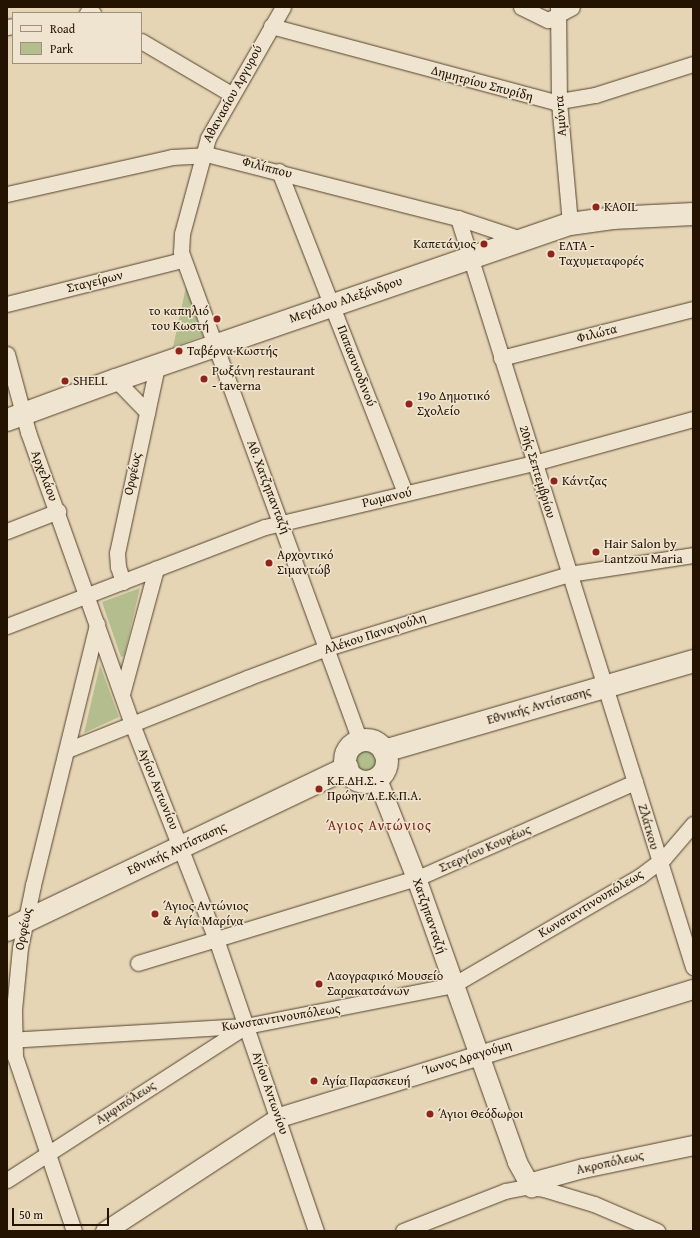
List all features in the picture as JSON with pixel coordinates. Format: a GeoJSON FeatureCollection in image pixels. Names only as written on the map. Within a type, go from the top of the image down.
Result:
{"type":"FeatureCollection","features":[{"type":"Feature","properties":{"kind":"main road","name":"Μεγάλου Αλεξάνδρου"},"geometry":{"type":"LineString","coordinates":[[15,418],[116,380],[570,224],[607,219],[693,214]]}},
{"type":"Feature","properties":{"kind":"main road","name":"Εθνικής Αντίστασης"},"geometry":{"type":"LineString","coordinates":[[384,751],[693,661]]}},
{"type":"Feature","properties":{"kind":"main road"},"geometry":{"type":"LineString","coordinates":[[360,741],[372,741],[384,751],[387,760],[386,769],[377,779],[359,780],[347,768],[348,752],[360,741]]}},
{"type":"Feature","properties":{"kind":"main road","name":"Εθνικής Αντίστασης"},"geometry":{"type":"LineString","coordinates":[[16,926],[347,768]]}},
{"type":"Feature","properties":{"kind":"street","name":"Αθανασίου Αργυρού"},"geometry":{"type":"LineString","coordinates":[[214,346],[182,260],[181,240],[202,154],[212,129],[283,7]]}},
{"type":"Feature","properties":{"kind":"street"},"geometry":{"type":"LineString","coordinates":[[521,7],[544,20],[558,12],[572,7]]}},
{"type":"Feature","properties":{"kind":"street","name":"Αμύντα"},"geometry":{"type":"LineString","coordinates":[[558,12],[559,102],[570,224]]}},
{"type":"Feature","properties":{"kind":"street","name":"Δημητρίου Σπυρίδη"},"geometry":{"type":"LineString","coordinates":[[271,26],[542,100],[559,102],[595,95],[693,64]]}},
{"type":"Feature","properties":{"kind":"street"},"geometry":{"type":"LineString","coordinates":[[142,42],[231,94]]}},
{"type":"Feature","properties":{"kind":"street","name":"Φιλίππου"},"geometry":{"type":"LineString","coordinates":[[7,194],[172,157],[202,154],[224,157],[458,218],[524,240]]}},
{"type":"Feature","properties":{"kind":"street","name":"Παπασυνοδινού"},"geometry":{"type":"LineString","coordinates":[[279,171],[405,493]]}},
{"type":"Feature","properties":{"kind":"street","name":"20ής Σεπτεμβρίου"},"geometry":{"type":"LineString","coordinates":[[458,218],[604,686]]}},
{"type":"Feature","properties":{"kind":"street","name":"Σταγείρων"},"geometry":{"type":"LineString","coordinates":[[7,304],[182,260]]}},
{"type":"Feature","properties":{"kind":"street","name":"Φιλώτα"},"geometry":{"type":"LineString","coordinates":[[501,358],[693,309]]}},
{"type":"Feature","properties":{"kind":"street","name":"Αθ. Χατζηπανταζή"},"geometry":{"type":"LineString","coordinates":[[214,346],[281,522],[360,741]]}},
{"type":"Feature","properties":{"kind":"street","name":"Αρχελάου"},"geometry":{"type":"LineString","coordinates":[[7,354],[15,418],[58,511],[87,596]]}},
{"type":"Feature","properties":{"kind":"street","name":"Ορφέως"},"geometry":{"type":"LineString","coordinates":[[123,582],[118,567],[117,553],[157,366]]}},
{"type":"Feature","properties":{"kind":"street"},"geometry":{"type":"LineString","coordinates":[[116,380],[147,412]]}},
{"type":"Feature","properties":{"kind":"street","name":"Ρωμανού"},"geometry":{"type":"LineString","coordinates":[[7,626],[281,522],[534,463],[693,419]]}},
{"type":"Feature","properties":{"kind":"street"},"geometry":{"type":"LineString","coordinates":[[7,531],[58,511]]}},
{"type":"Feature","properties":{"kind":"street","name":"Αλέκου Παναγούλη"},"geometry":{"type":"LineString","coordinates":[[67,750],[327,648],[569,574],[693,555]]}},
{"type":"Feature","properties":{"kind":"street"},"geometry":{"type":"LineString","coordinates":[[122,694],[156,569]]}},
{"type":"Feature","properties":{"kind":"street","name":"Αγίου Αντωνίου"},"geometry":{"type":"LineString","coordinates":[[87,596],[132,724],[216,939],[279,1117],[316,1231]]}},
{"type":"Feature","properties":{"kind":"street","name":"Ορφέως"},"geometry":{"type":"LineString","coordinates":[[74,1231],[20,1074],[10,1040],[16,982],[16,926],[67,750],[97,624]]}},
{"type":"Feature","properties":{"kind":"street","name":"Ζλάτκου"},"geometry":{"type":"LineString","coordinates":[[604,686],[693,967]]}},
{"type":"Feature","properties":{"kind":"street","name":"Χατζηπανταζή"},"geometry":{"type":"LineString","coordinates":[[377,779],[416,878],[516,1162],[529,1185]]}},
{"type":"Feature","properties":{"kind":"street","name":"Στεργίου Κουρέως"},"geometry":{"type":"LineString","coordinates":[[138,963],[416,878],[635,782]]}},
{"type":"Feature","properties":{"kind":"street","name":"Κωνσταντινουπόλεως"},"geometry":{"type":"LineString","coordinates":[[10,1040],[201,1030],[246,1026],[453,985],[659,862],[693,824]]}},
{"type":"Feature","properties":{"kind":"street","name":"Ίωνος Δραγούμη"},"geometry":{"type":"LineString","coordinates":[[105,1231],[279,1117],[478,1054],[693,989]]}},
{"type":"Feature","properties":{"kind":"street","name":"Αμφιπόλεως"},"geometry":{"type":"LineString","coordinates":[[7,1180],[246,1026]]}},
{"type":"Feature","properties":{"kind":"street"},"geometry":{"type":"LineString","coordinates":[[201,1030],[209,1049]]}},
{"type":"Feature","properties":{"kind":"street","name":"Ακροπόλεως"},"geometry":{"type":"LineString","coordinates":[[529,1185],[583,1168],[693,1145]]}},
{"type":"Feature","properties":{"kind":"street"},"geometry":{"type":"LineString","coordinates":[[404,1231],[511,1189],[529,1185],[604,1208],[657,1231]]}},
{"type":"Feature","properties":{"kind":"green space"},"geometry":{"type":"Polygon","coordinates":[[[186,287],[203,336],[173,347],[186,287]]]}},
{"type":"Feature","properties":{"kind":"green space"},"geometry":{"type":"Polygon","coordinates":[[[140,588],[124,656],[121,657],[102,602],[140,588]]]}},
{"type":"Feature","properties":{"kind":"green space"},"geometry":{"type":"Polygon","coordinates":[[[100,665],[119,717],[84,733],[100,665]]]}},
{"type":"Feature","properties":{"kind":"green space"},"geometry":{"type":"Polygon","coordinates":[[[366,746],[377,750],[381,761],[377,772],[366,776],[355,772],[351,761],[355,750],[366,746]]]}},
{"type":"Feature","properties":{"kind":"place","name":"KAOIL"},"geometry":{"type":"Point","coordinates":[596,207]}},
{"type":"Feature","properties":{"kind":"place","name":"Καπετάνιος"},"geometry":{"type":"Point","coordinates":[484,244]}},
{"type":"Feature","properties":{"kind":"place","name":"ΕΛΤΑ - Ταχυμεταφορές"},"geometry":{"type":"Point","coordinates":[551,254]}},
{"type":"Feature","properties":{"kind":"place","name":"το καπηλιό του Κωστή"},"geometry":{"type":"Point","coordinates":[217,319]}},
{"type":"Feature","properties":{"kind":"place","name":"Ταβέρνα Κωστής"},"geometry":{"type":"Point","coordinates":[179,351]}},
{"type":"Feature","properties":{"kind":"place","name":"Ρωξάνη restaurant - taverna"},"geometry":{"type":"Point","coordinates":[204,379]}},
{"type":"Feature","properties":{"kind":"place","name":"SHELL"},"geometry":{"type":"Point","coordinates":[65,381]}},
{"type":"Feature","properties":{"kind":"place","name":"19ο Δημοτικό Σχολείο"},"geometry":{"type":"Point","coordinates":[409,404]}},
{"type":"Feature","properties":{"kind":"place","name":"Κάντζας"},"geometry":{"type":"Point","coordinates":[554,481]}},
{"type":"Feature","properties":{"kind":"place","name":"Hair Salon by Lantzou Maria"},"geometry":{"type":"Point","coordinates":[596,552]}},
{"type":"Feature","properties":{"kind":"place","name":"Αρχοντικό Σιμαντώβ"},"geometry":{"type":"Point","coordinates":[269,563]}},
{"type":"Feature","properties":{"kind":"place","name":"Κ.Ε.ΔΗ.Σ. - Πρώην Δ.Ε.Κ.Π.Α."},"geometry":{"type":"Point","coordinates":[319,789]}},
{"type":"Feature","properties":{"kind":"place","name":"Άγιος Αντώνιος & Αγία Μαρίνα"},"geometry":{"type":"Point","coordinates":[155,914]}},
{"type":"Feature","properties":{"kind":"place","name":"Λαογραφικό Μουσείο Σαρακατσάνων"},"geometry":{"type":"Point","coordinates":[319,984]}},
{"type":"Feature","properties":{"kind":"place","name":"Αγία Παρασκευή"},"geometry":{"type":"Point","coordinates":[314,1081]}},
{"type":"Feature","properties":{"kind":"place","name":"Άγιοι Θεόδωροι"},"geometry":{"type":"Point","coordinates":[430,1114]}},
{"type":"Feature","properties":{"kind":"district","name":"Άγιος Αντώνιος"},"geometry":{"type":"Point","coordinates":[379,825]}}]}
